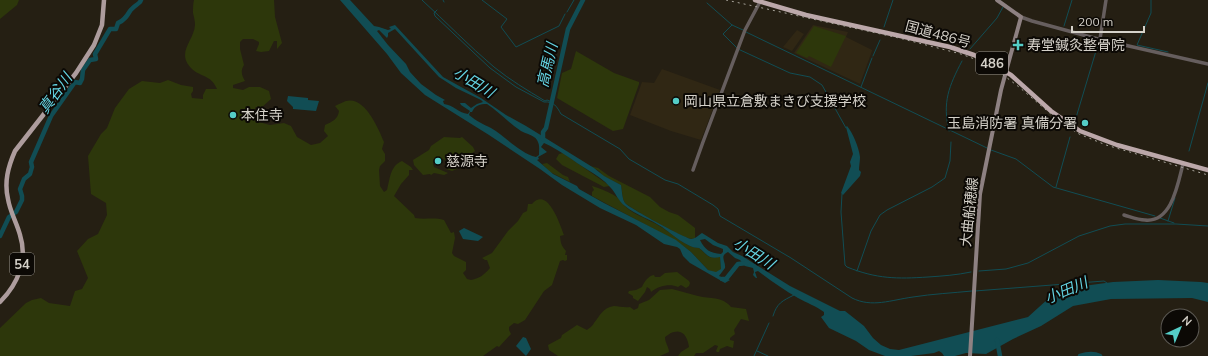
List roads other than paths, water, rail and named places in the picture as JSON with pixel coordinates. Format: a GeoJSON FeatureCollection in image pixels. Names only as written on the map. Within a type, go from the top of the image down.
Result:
{"type":"FeatureCollection","features":[{"type":"Feature","properties":{"kind":"highway","name":"国道486号"},"geometry":{"type":"LineString","coordinates":[[755,0],[806,15],[950,47],[974,55],[1006,72],[1056,114],[1080,131],[1117,145],[1208,170]]}},
{"type":"Feature","properties":{"kind":"main road","name":"54"},"geometry":{"type":"LineString","coordinates":[[0,302],[15,285],[22,264],[23,246],[10,208],[6,186],[9,164],[15,151],[76,73],[94,45],[102,25],[104,0]]}},
{"type":"Feature","properties":{"kind":"main road"},"geometry":{"type":"LineString","coordinates":[[997,0],[1021,17]]}},
{"type":"Feature","properties":{"kind":"main road","name":"大曲船穂線"},"geometry":{"type":"LineString","coordinates":[[970,356],[980,194],[1006,72],[1021,17]]}},
{"type":"Feature","properties":{"kind":"street"},"geometry":{"type":"LineString","coordinates":[[1100,39],[1106,0]]}},
{"type":"Feature","properties":{"kind":"street"},"geometry":{"type":"LineString","coordinates":[[693,170],[745,31],[761,1]]}},
{"type":"Feature","properties":{"kind":"street"},"geometry":{"type":"LineString","coordinates":[[1021,17],[1100,39],[1208,64]]}},
{"type":"Feature","properties":{"kind":"street"},"geometry":{"type":"LineString","coordinates":[[1124,215],[1145,220],[1158,217],[1170,206],[1182,164]]}},
{"type":"Feature","properties":{"kind":"water","name":"小田川"},"geometry":{"type":"Polygon","coordinates":[[[340,0],[350,0],[374,26],[388,30],[391,29],[389,27],[395,25],[443,77],[481,98],[506,115],[594,168],[604,176],[621,185],[624,201],[629,206],[691,239],[702,233],[718,243],[727,246],[733,252],[790,286],[840,311],[845,311],[864,326],[873,338],[881,345],[890,349],[899,350],[1028,317],[1061,289],[1113,282],[1158,280],[1201,282],[1208,283],[1208,302],[1192,298],[1111,299],[1073,306],[1041,326],[986,354],[966,353],[955,356],[944,356],[939,351],[911,356],[885,356],[869,350],[856,341],[829,328],[821,317],[824,315],[824,312],[788,292],[758,271],[755,272],[756,278],[753,275],[753,268],[745,266],[740,260],[728,252],[723,257],[725,268],[719,276],[730,280],[725,283],[690,263],[677,247],[664,244],[636,225],[600,208],[562,185],[489,135],[425,95],[401,73],[387,54],[340,0]],[[395,29],[388,33],[387,38],[379,30],[377,31],[406,64],[410,72],[421,84],[445,100],[443,101],[444,104],[468,114],[470,111],[460,103],[465,103],[471,108],[483,102],[439,77],[395,29]],[[487,104],[476,106],[469,115],[497,132],[524,152],[536,157],[539,155],[539,145],[536,138],[512,125],[487,104]],[[544,143],[541,147],[547,152],[538,157],[539,159],[537,160],[553,174],[577,186],[579,189],[604,203],[676,240],[691,252],[708,270],[716,272],[721,269],[720,257],[713,258],[708,256],[699,248],[690,246],[662,227],[629,209],[623,204],[610,187],[597,176],[550,146],[544,143]],[[705,239],[700,240],[706,249],[711,252],[721,254],[723,252],[723,249],[713,245],[705,239]]]}},
{"type":"Feature","properties":{"kind":"water"},"geometry":{"type":"Polygon","coordinates":[[[288,96],[308,98],[308,100],[319,101],[316,111],[293,109],[287,101],[288,96]]]}},
{"type":"Feature","properties":{"kind":"water"},"geometry":{"type":"Polygon","coordinates":[[[847,126],[858,149],[860,157],[859,170],[861,172],[860,176],[843,195],[841,193],[851,166],[850,162],[853,154],[847,126]]]}},
{"type":"Feature","properties":{"kind":"water"},"geometry":{"type":"Polygon","coordinates":[[[464,228],[483,237],[478,241],[463,239],[459,231],[464,228]]]}},
{"type":"Feature","properties":{"kind":"water"},"geometry":{"type":"Polygon","coordinates":[[[523,337],[526,338],[531,349],[526,356],[516,346],[523,337]]]}},
{"type":"Feature","properties":{"kind":"waterway","name":"真谷川"},"geometry":{"type":"LineString","coordinates":[[0,236],[9,217],[16,212],[22,200],[20,189],[24,179],[30,174],[32,167],[31,162],[51,116],[75,82],[80,83],[83,70],[90,60],[96,59],[95,54],[110,29],[116,29],[118,23],[124,20],[141,0]]}},
{"type":"Feature","properties":{"kind":"waterway"},"geometry":{"type":"LineString","coordinates":[[422,0],[494,67],[512,81],[545,101],[547,100],[552,102]]}},
{"type":"Feature","properties":{"kind":"waterway"},"geometry":{"type":"LineString","coordinates":[[482,0],[507,19],[501,27],[516,47],[559,26],[565,14]]}},
{"type":"Feature","properties":{"kind":"waterway"},"geometry":{"type":"LineString","coordinates":[[567,12],[574,0]]}},
{"type":"Feature","properties":{"kind":"waterway","name":"高馬川"},"geometry":{"type":"LineString","coordinates":[[543,139],[543,132],[546,128],[568,29],[583,0]]}},
{"type":"Feature","properties":{"kind":"waterway"},"geometry":{"type":"LineString","coordinates":[[884,27],[893,0]]}},
{"type":"Feature","properties":{"kind":"waterway"},"geometry":{"type":"LineString","coordinates":[[1064,26],[1072,0]]}},
{"type":"Feature","properties":{"kind":"waterway"},"geometry":{"type":"LineString","coordinates":[[1151,0],[1151,13],[1137,45],[1168,52]]}},
{"type":"Feature","properties":{"kind":"waterway"},"geometry":{"type":"LineString","coordinates":[[707,3],[732,25],[743,30]]}},
{"type":"Feature","properties":{"kind":"waterway"},"geometry":{"type":"LineString","coordinates":[[970,49],[997,18],[1003,7]]}},
{"type":"Feature","properties":{"kind":"waterway","name":"小田川"},"geometry":{"type":"LineString","coordinates":[[437,10],[434,13],[435,16],[490,68],[516,87],[544,102],[550,102],[561,114],[620,149],[629,159],[665,180],[678,184],[713,205],[718,209],[720,216],[791,258],[852,298],[859,301],[874,303],[927,295],[972,291]]}},
{"type":"Feature","properties":{"kind":"waterway"},"geometry":{"type":"LineString","coordinates":[[732,25],[723,34],[738,49],[790,73],[810,77],[822,85],[846,128]]}},
{"type":"Feature","properties":{"kind":"waterway"},"geometry":{"type":"LineString","coordinates":[[746,32],[987,148]]}},
{"type":"Feature","properties":{"kind":"waterway"},"geometry":{"type":"LineString","coordinates":[[873,56],[880,40]]}},
{"type":"Feature","properties":{"kind":"waterway"},"geometry":{"type":"LineString","coordinates":[[1075,121],[1099,41]]}},
{"type":"Feature","properties":{"kind":"waterway"},"geometry":{"type":"LineString","coordinates":[[861,87],[872,58]]}},
{"type":"Feature","properties":{"kind":"waterway"},"geometry":{"type":"LineString","coordinates":[[949,131],[946,111],[948,94],[950,86],[962,61]]}},
{"type":"Feature","properties":{"kind":"waterway"},"geometry":{"type":"LineString","coordinates":[[1189,151],[1208,83]]}},
{"type":"Feature","properties":{"kind":"waterway"},"geometry":{"type":"LineString","coordinates":[[1056,187],[1070,137]]}},
{"type":"Feature","properties":{"kind":"waterway"},"geometry":{"type":"LineString","coordinates":[[857,271],[871,231],[880,215],[932,187],[945,178],[950,161],[951,142]]}},
{"type":"Feature","properties":{"kind":"waterway"},"geometry":{"type":"LineString","coordinates":[[991,150],[1016,159],[1053,187],[1155,216]]}},
{"type":"Feature","properties":{"kind":"waterway"},"geometry":{"type":"LineString","coordinates":[[842,194],[841,212],[845,265],[847,267],[868,274],[897,278],[955,275],[971,272]]}},
{"type":"Feature","properties":{"kind":"waterway"},"geometry":{"type":"LineString","coordinates":[[1168,221],[1175,198]]}},
{"type":"Feature","properties":{"kind":"waterway"},"geometry":{"type":"LineString","coordinates":[[1160,218],[1174,223]]}},
{"type":"Feature","properties":{"kind":"waterway"},"geometry":{"type":"LineString","coordinates":[[979,271],[1006,269],[1028,263],[1079,236],[1110,226],[1125,224],[1176,224],[1208,226]]}},
{"type":"Feature","properties":{"kind":"waterway","name":"小田川"},"geometry":{"type":"LineString","coordinates":[[722,279],[726,279],[738,264],[747,263]]}},
{"type":"Feature","properties":{"kind":"waterway","name":"小田川"},"geometry":{"type":"LineString","coordinates":[[975,291],[1104,281],[1107,283]]}},
{"type":"Feature","properties":{"kind":"waterway"},"geometry":{"type":"LineString","coordinates":[[773,316],[780,303],[794,295]]}},
{"type":"Feature","properties":{"kind":"waterway"},"geometry":{"type":"LineString","coordinates":[[754,356],[769,323]]}},
{"type":"Feature","properties":{"kind":"waterway"},"geometry":{"type":"LineString","coordinates":[[997,340],[1000,356]]}},
{"type":"Feature","properties":{"kind":"waterway"},"geometry":{"type":"LineString","coordinates":[[757,351],[768,356]]}},
{"type":"Feature","properties":{"kind":"waterway"},"geometry":{"type":"LineString","coordinates":[[1080,356],[1090,354],[1100,356]]}},
{"type":"Feature","properties":{"kind":"railway"},"geometry":{"type":"LineString","coordinates":[[726,0],[899,38],[961,54],[980,61],[998,71],[1058,120],[1079,134],[1106,145],[1208,175]]}},
{"type":"Feature","properties":{"kind":"place","name":"寿堂鍼灸整骨院"},"geometry":{"type":"Point","coordinates":[1018,45]}},
{"type":"Feature","properties":{"kind":"place","name":"岡山県立倉敷まきび支援学校"},"geometry":{"type":"Point","coordinates":[676,101]}},
{"type":"Feature","properties":{"kind":"place","name":"本住寺"},"geometry":{"type":"Point","coordinates":[233,115]}},
{"type":"Feature","properties":{"kind":"place","name":"玉島消防署 真備分署"},"geometry":{"type":"Point","coordinates":[1085,123]}},
{"type":"Feature","properties":{"kind":"place","name":"慈源寺"},"geometry":{"type":"Point","coordinates":[438,161]}}]}
